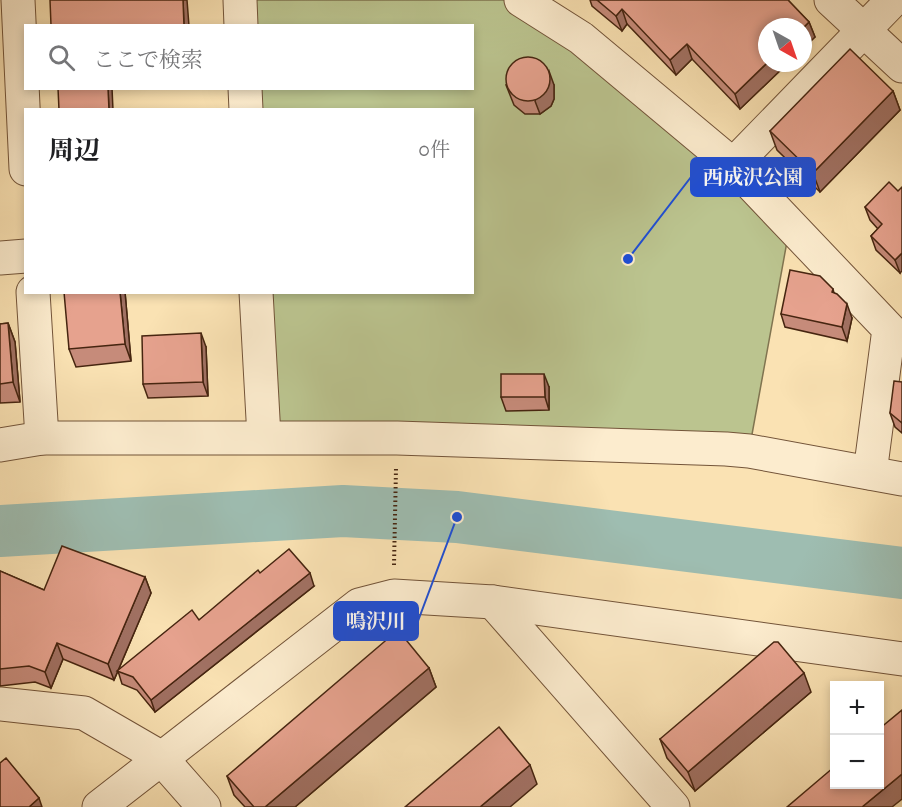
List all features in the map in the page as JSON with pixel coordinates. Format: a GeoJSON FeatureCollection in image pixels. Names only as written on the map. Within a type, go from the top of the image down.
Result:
{"type":"FeatureCollection","features":[{"type":"Feature","properties":{"kind":"street"},"geometry":{"type":"LineString","coordinates":[[18,0],[9,55],[24,156]]}},
{"type":"Feature","properties":{"kind":"street"},"geometry":{"type":"LineString","coordinates":[[240,0],[241,24]]}},
{"type":"Feature","properties":{"kind":"street"},"geometry":{"type":"LineString","coordinates":[[521,0],[581,38],[733,165],[889,329],[870,472]]}},
{"type":"Feature","properties":{"kind":"street"},"geometry":{"type":"LineString","coordinates":[[831,0],[902,66]]}},
{"type":"Feature","properties":{"kind":"street"},"geometry":{"type":"LineString","coordinates":[[733,165],[893,0]]}},
{"type":"Feature","properties":{"kind":"street"},"geometry":{"type":"LineString","coordinates":[[245,90],[246,108]]}},
{"type":"Feature","properties":{"kind":"street"},"geometry":{"type":"LineString","coordinates":[[0,258],[24,256]]}},
{"type":"Feature","properties":{"kind":"street"},"geometry":{"type":"LineString","coordinates":[[33,294],[42,438]]}},
{"type":"Feature","properties":{"kind":"street"},"geometry":{"type":"LineString","coordinates":[[256,294],[264,437]]}},
{"type":"Feature","properties":{"kind":"street"},"geometry":{"type":"LineString","coordinates":[[0,445],[42,438],[264,437],[397,438],[737,450],[902,479]]}},
{"type":"Feature","properties":{"kind":"street"},"geometry":{"type":"LineString","coordinates":[[99,807],[160,757],[359,605],[394,596],[493,602],[902,659]]}},
{"type":"Feature","properties":{"kind":"street"},"geometry":{"type":"LineString","coordinates":[[493,602],[673,807]]}},
{"type":"Feature","properties":{"kind":"street"},"geometry":{"type":"LineString","coordinates":[[0,704],[84,713],[160,757],[204,807]]}},
{"type":"Feature","properties":{"kind":"path"},"geometry":{"type":"LineString","coordinates":[[394,541],[395,479]]}},
{"type":"Feature","properties":{"kind":"green space"},"geometry":{"type":"Polygon","coordinates":[[[240,0],[521,0],[790,225],[749,451],[264,437],[256,294],[474,294],[474,108],[246,108],[245,90],[474,90],[474,24],[241,24],[240,0]]]}},
{"type":"Feature","properties":{"kind":"building"},"geometry":{"type":"Polygon","coordinates":[[[50,0],[183,0],[184,24],[51,24],[50,0]]]}},
{"type":"Feature","properties":{"kind":"building"},"geometry":{"type":"Polygon","coordinates":[[[597,0],[788,0],[805,18],[758,18],[758,72],[735,94],[687,44],[670,60],[622,9],[616,16],[597,0]]]}},
{"type":"Feature","properties":{"kind":"building"},"geometry":{"type":"Polygon","coordinates":[[[850,49],[893,91],[813,173],[770,131],[850,49]]]}},
{"type":"Feature","properties":{"kind":"building"},"geometry":{"type":"Polygon","coordinates":[[[528,57],[543,64],[550,79],[543,94],[528,101],[513,94],[506,79],[513,64],[528,57]]]}},
{"type":"Feature","properties":{"kind":"building"},"geometry":{"type":"Polygon","coordinates":[[[58,90],[108,90],[109,108],[59,108],[58,90]]]}},
{"type":"Feature","properties":{"kind":"building"},"geometry":{"type":"Polygon","coordinates":[[[889,182],[898,191],[902,187],[902,253],[895,260],[871,236],[882,224],[865,207],[889,182]]]}},
{"type":"Feature","properties":{"kind":"building"},"geometry":{"type":"Polygon","coordinates":[[[790,270],[820,276],[833,289],[832,292],[847,304],[842,327],[781,314],[790,270]]]}},
{"type":"Feature","properties":{"kind":"building"},"geometry":{"type":"Polygon","coordinates":[[[64,294],[120,294],[125,344],[69,349],[64,294]]]}},
{"type":"Feature","properties":{"kind":"building"},"geometry":{"type":"Polygon","coordinates":[[[8,323],[13,382],[0,384],[0,324],[8,323]]]}},
{"type":"Feature","properties":{"kind":"building"},"geometry":{"type":"Polygon","coordinates":[[[201,333],[203,382],[143,384],[142,336],[201,333]]]}},
{"type":"Feature","properties":{"kind":"building"},"geometry":{"type":"Polygon","coordinates":[[[501,374],[544,374],[545,397],[501,397],[501,374]]]}},
{"type":"Feature","properties":{"kind":"building"},"geometry":{"type":"Polygon","coordinates":[[[894,381],[902,382],[902,423],[890,413],[894,381]]]}},
{"type":"Feature","properties":{"kind":"building"},"geometry":{"type":"Polygon","coordinates":[[[62,546],[145,577],[108,664],[57,643],[45,672],[29,666],[0,669],[0,571],[44,590],[62,546]]]}},
{"type":"Feature","properties":{"kind":"building"},"geometry":{"type":"Polygon","coordinates":[[[289,549],[310,573],[151,700],[133,677],[117,671],[192,610],[199,620],[258,570],[260,573],[289,549]]]}},
{"type":"Feature","properties":{"kind":"building"},"geometry":{"type":"Polygon","coordinates":[[[398,630],[429,668],[265,807],[254,807],[227,776],[398,630]]]}},
{"type":"Feature","properties":{"kind":"building"},"geometry":{"type":"Polygon","coordinates":[[[774,642],[778,642],[804,673],[688,772],[660,739],[774,642]]]}},
{"type":"Feature","properties":{"kind":"building"},"geometry":{"type":"Polygon","coordinates":[[[902,710],[902,774],[884,789],[884,735],[884,725],[902,710]]]}},
{"type":"Feature","properties":{"kind":"building"},"geometry":{"type":"Polygon","coordinates":[[[499,727],[530,765],[480,807],[405,807],[499,727]]]}},
{"type":"Feature","properties":{"kind":"building"},"geometry":{"type":"Polygon","coordinates":[[[6,758],[39,798],[29,807],[0,807],[0,763],[6,758]]]}},
{"type":"Feature","properties":{"kind":"building"},"geometry":{"type":"Polygon","coordinates":[[[830,770],[830,789],[884,789],[862,807],[787,807],[830,770]]]}},
{"type":"Feature","properties":{"kind":"waterway"},"geometry":{"type":"LineString","coordinates":[[0,531],[343,511],[457,517],[902,573]]}},
{"type":"Feature","properties":{"kind":"place","name":"西成沢公園"},"geometry":{"type":"Point","coordinates":[628,259]}},
{"type":"Feature","properties":{"kind":"place","name":"鳴沢川"},"geometry":{"type":"Point","coordinates":[457,517]}}]}
